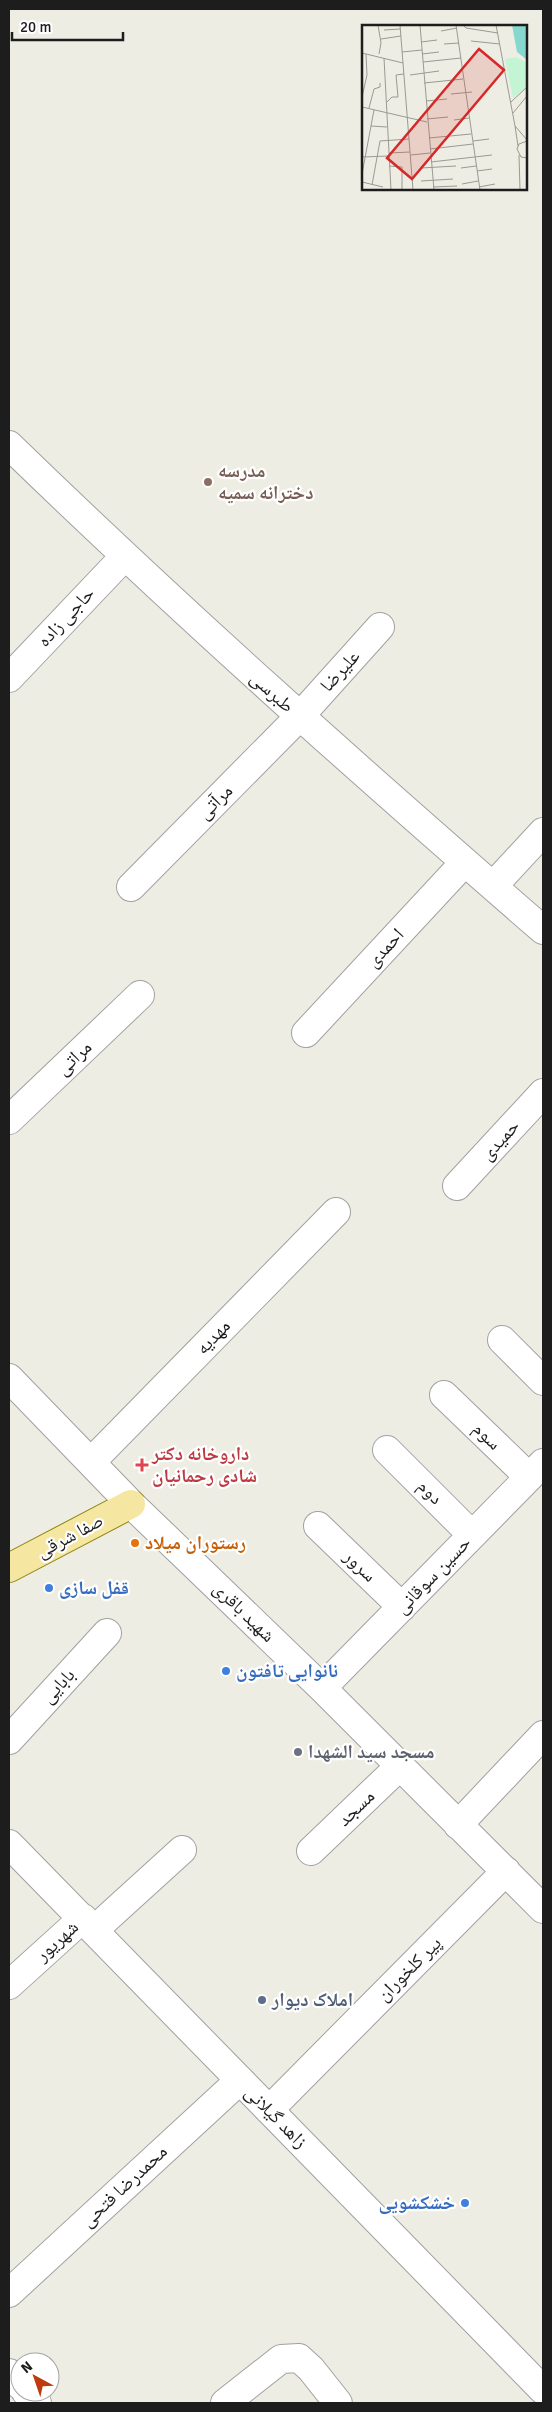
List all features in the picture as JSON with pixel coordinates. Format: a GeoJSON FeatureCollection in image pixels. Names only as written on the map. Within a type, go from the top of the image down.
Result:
{"type":"FeatureCollection","features":[{"type":"Feature","properties":{"kind":"main road","name":"صفا شرقی"},"geometry":{"type":"LineString","coordinates":[[9,1568],[131,1504]]}},
{"type":"Feature","properties":{"kind":"street","name":"طبرسی"},"geometry":{"type":"LineString","coordinates":[[9,445],[124,557],[464,863],[543,930]]}},
{"type":"Feature","properties":{"kind":"street","name":"حاجی زاده"},"geometry":{"type":"LineString","coordinates":[[9,678],[124,557]]}},
{"type":"Feature","properties":{"kind":"street","name":"علیرضا"},"geometry":{"type":"LineString","coordinates":[[300,716],[380,626]]}},
{"type":"Feature","properties":{"kind":"street","name":"مرآتی"},"geometry":{"type":"LineString","coordinates":[[131,887],[300,716]]}},
{"type":"Feature","properties":{"kind":"street"},"geometry":{"type":"LineString","coordinates":[[493,886],[543,832]]}},
{"type":"Feature","properties":{"kind":"street","name":"احمدی"},"geometry":{"type":"LineString","coordinates":[[306,1033],[464,863]]}},
{"type":"Feature","properties":{"kind":"street","name":"مراتی"},"geometry":{"type":"LineString","coordinates":[[9,1120],[140,996]]}},
{"type":"Feature","properties":{"kind":"street","name":"حمیدی"},"geometry":{"type":"LineString","coordinates":[[457,1186],[543,1093]]}},
{"type":"Feature","properties":{"kind":"street","name":"مهدیه"},"geometry":{"type":"LineString","coordinates":[[91,1462],[336,1212]]}},
{"type":"Feature","properties":{"kind":"street"},"geometry":{"type":"LineString","coordinates":[[502,1340],[543,1381]]}},
{"type":"Feature","properties":{"kind":"street","name":"شهید باقری"},"geometry":{"type":"LineString","coordinates":[[9,1378],[131,1504],[401,1765],[458,1825],[543,1909]]}},
{"type":"Feature","properties":{"kind":"street","name":"سوم"},"geometry":{"type":"LineString","coordinates":[[444,1395],[536,1470]]}},
{"type":"Feature","properties":{"kind":"street","name":"دوم"},"geometry":{"type":"LineString","coordinates":[[387,1450],[472,1534]]}},
{"type":"Feature","properties":{"kind":"street","name":"حسین سوقانی"},"geometry":{"type":"LineString","coordinates":[[322,1688],[536,1470]]}},
{"type":"Feature","properties":{"kind":"street","name":"سرور"},"geometry":{"type":"LineString","coordinates":[[318,1526],[402,1607]]}},
{"type":"Feature","properties":{"kind":"street","name":"بابایی"},"geometry":{"type":"LineString","coordinates":[[9,1740],[107,1633]]}},
{"type":"Feature","properties":{"kind":"street"},"geometry":{"type":"LineString","coordinates":[[458,1825],[543,1735]]}},
{"type":"Feature","properties":{"kind":"street","name":"مسجد"},"geometry":{"type":"LineString","coordinates":[[311,1851],[401,1765]]}},
{"type":"Feature","properties":{"kind":"street","name":"زاهد گیلانی"},"geometry":{"type":"LineString","coordinates":[[9,1844],[543,2390]]}},
{"type":"Feature","properties":{"kind":"street","name":"شهریور"},"geometry":{"type":"LineString","coordinates":[[9,1985],[182,1850]]}},
{"type":"Feature","properties":{"kind":"street","name":"پیر کلخوران"},"geometry":{"type":"LineString","coordinates":[[269,2110],[506,1871]]}},
{"type":"Feature","properties":{"kind":"street","name":"محمدرضا فتحی"},"geometry":{"type":"LineString","coordinates":[[9,2293],[240,2080]]}},
{"type":"Feature","properties":{"kind":"street"},"geometry":{"type":"LineString","coordinates":[[225,2403],[281,2359],[299,2358],[311,2369],[338,2403]]}},
{"type":"Feature","properties":{"kind":"place","name":"مدرسه دخترانه سمیه"},"geometry":{"type":"Point","coordinates":[208,482]}},
{"type":"Feature","properties":{"kind":"place","name":"داروخانه دکتر شادی رحمانیان"},"geometry":{"type":"Point","coordinates":[142,1465]}},
{"type":"Feature","properties":{"kind":"place","name":"رستوران میلاد"},"geometry":{"type":"Point","coordinates":[135,1543]}},
{"type":"Feature","properties":{"kind":"place","name":"قفل سازی"},"geometry":{"type":"Point","coordinates":[49,1588]}},
{"type":"Feature","properties":{"kind":"place","name":"نانوایی تافتون"},"geometry":{"type":"Point","coordinates":[226,1671]}},
{"type":"Feature","properties":{"kind":"place","name":"مسجد سید الشهدا"},"geometry":{"type":"Point","coordinates":[298,1752]}},
{"type":"Feature","properties":{"kind":"place","name":"املاک دیوار"},"geometry":{"type":"Point","coordinates":[262,2000]}},
{"type":"Feature","properties":{"kind":"place","name":"خشکشویی"},"geometry":{"type":"Point","coordinates":[465,2203]}}]}
